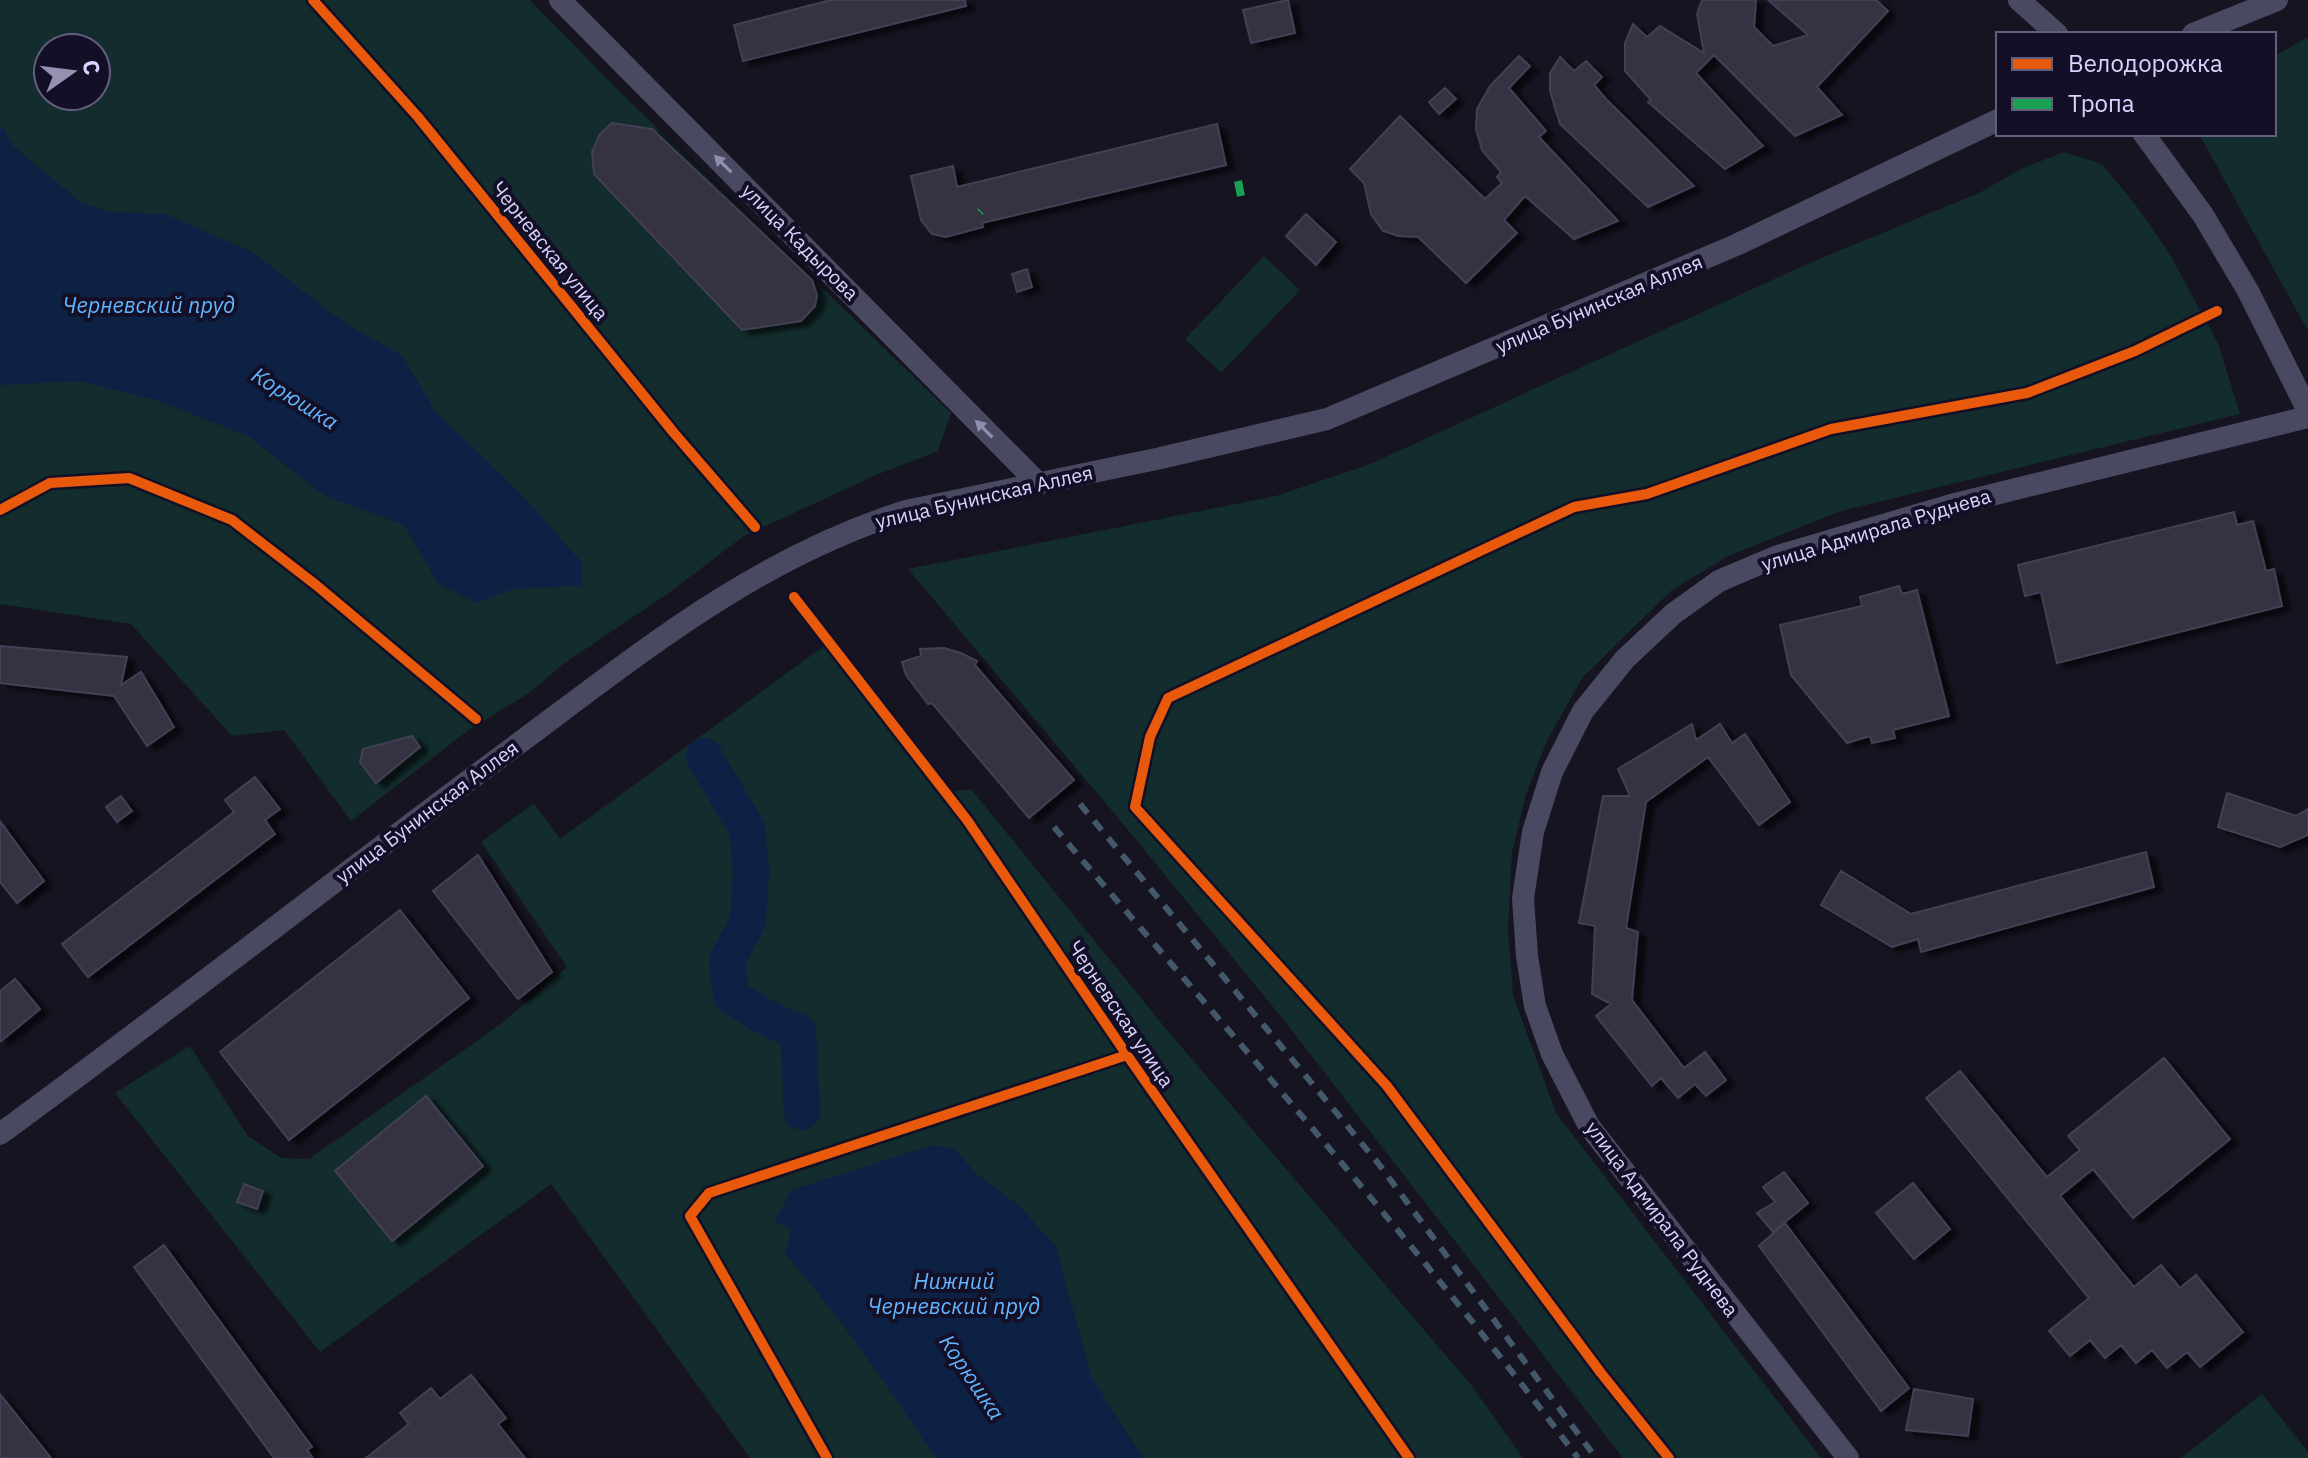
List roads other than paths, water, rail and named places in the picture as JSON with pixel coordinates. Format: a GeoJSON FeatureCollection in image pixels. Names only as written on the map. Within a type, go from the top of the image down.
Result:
{"type":"FeatureCollection","features":[{"type":"Feature","properties":{"kind":"street","name":"улица Кадырова"},"geometry":{"type":"LineString","coordinates":[[560,0],[1039,484]]}},
{"type":"Feature","properties":{"kind":"street"},"geometry":{"type":"LineString","coordinates":[[2019,0],[2055,32]]}},
{"type":"Feature","properties":{"kind":"street"},"geometry":{"type":"LineString","coordinates":[[2198,32],[2277,0]]}},
{"type":"Feature","properties":{"kind":"street","name":"улица Бунинская Аллея"},"geometry":{"type":"LineString","coordinates":[[0,1134],[607,677],[713,602],[774,566],[870,523],[906,511],[1327,419],[1736,245],[1996,121]]}},
{"type":"Feature","properties":{"kind":"street"},"geometry":{"type":"LineString","coordinates":[[2145,136],[2203,215],[2248,291],[2308,411]]}},
{"type":"Feature","properties":{"kind":"street","name":"улица Адмирала Руднева"},"geometry":{"type":"LineString","coordinates":[[1848,1458],[1589,1126],[1552,1054],[1535,1006],[1527,956],[1523,898],[1533,832],[1552,772],[1583,711],[1625,659],[1673,614],[1719,581],[1778,556],[1951,505],[2308,417]]}},
{"type":"Feature","properties":{"kind":"water","name":"Черневский пруд"},"geometry":{"type":"Polygon","coordinates":[[[0,128],[3,128],[14,147],[82,203],[110,212],[165,214],[252,252],[346,324],[402,355],[435,411],[524,497],[582,563],[581,586],[513,589],[476,603],[438,584],[404,525],[325,496],[248,436],[159,401],[78,381],[0,385],[0,128]]]}},
{"type":"Feature","properties":{"kind":"water","name":"Нижний Черневский пруд"},"geometry":{"type":"Polygon","coordinates":[[[933,1145],[954,1149],[978,1175],[1017,1204],[1055,1245],[1092,1378],[1143,1458],[936,1458],[845,1328],[785,1254],[791,1230],[775,1221],[792,1190],[933,1145]]]}},
{"type":"Feature","properties":{"kind":"waterway","name":"Корюшка"},"geometry":{"type":"LineString","coordinates":[[704,756],[747,829],[751,872],[748,921],[727,961],[731,996],[761,1015],[798,1032],[802,1112]]}},
{"type":"Feature","properties":{"kind":"railway"},"geometry":{"type":"LineString","coordinates":[[1080,804],[1378,1163],[1596,1458]]}},
{"type":"Feature","properties":{"kind":"railway"},"geometry":{"type":"LineString","coordinates":[[1054,827],[1387,1217],[1578,1458]]}}]}
